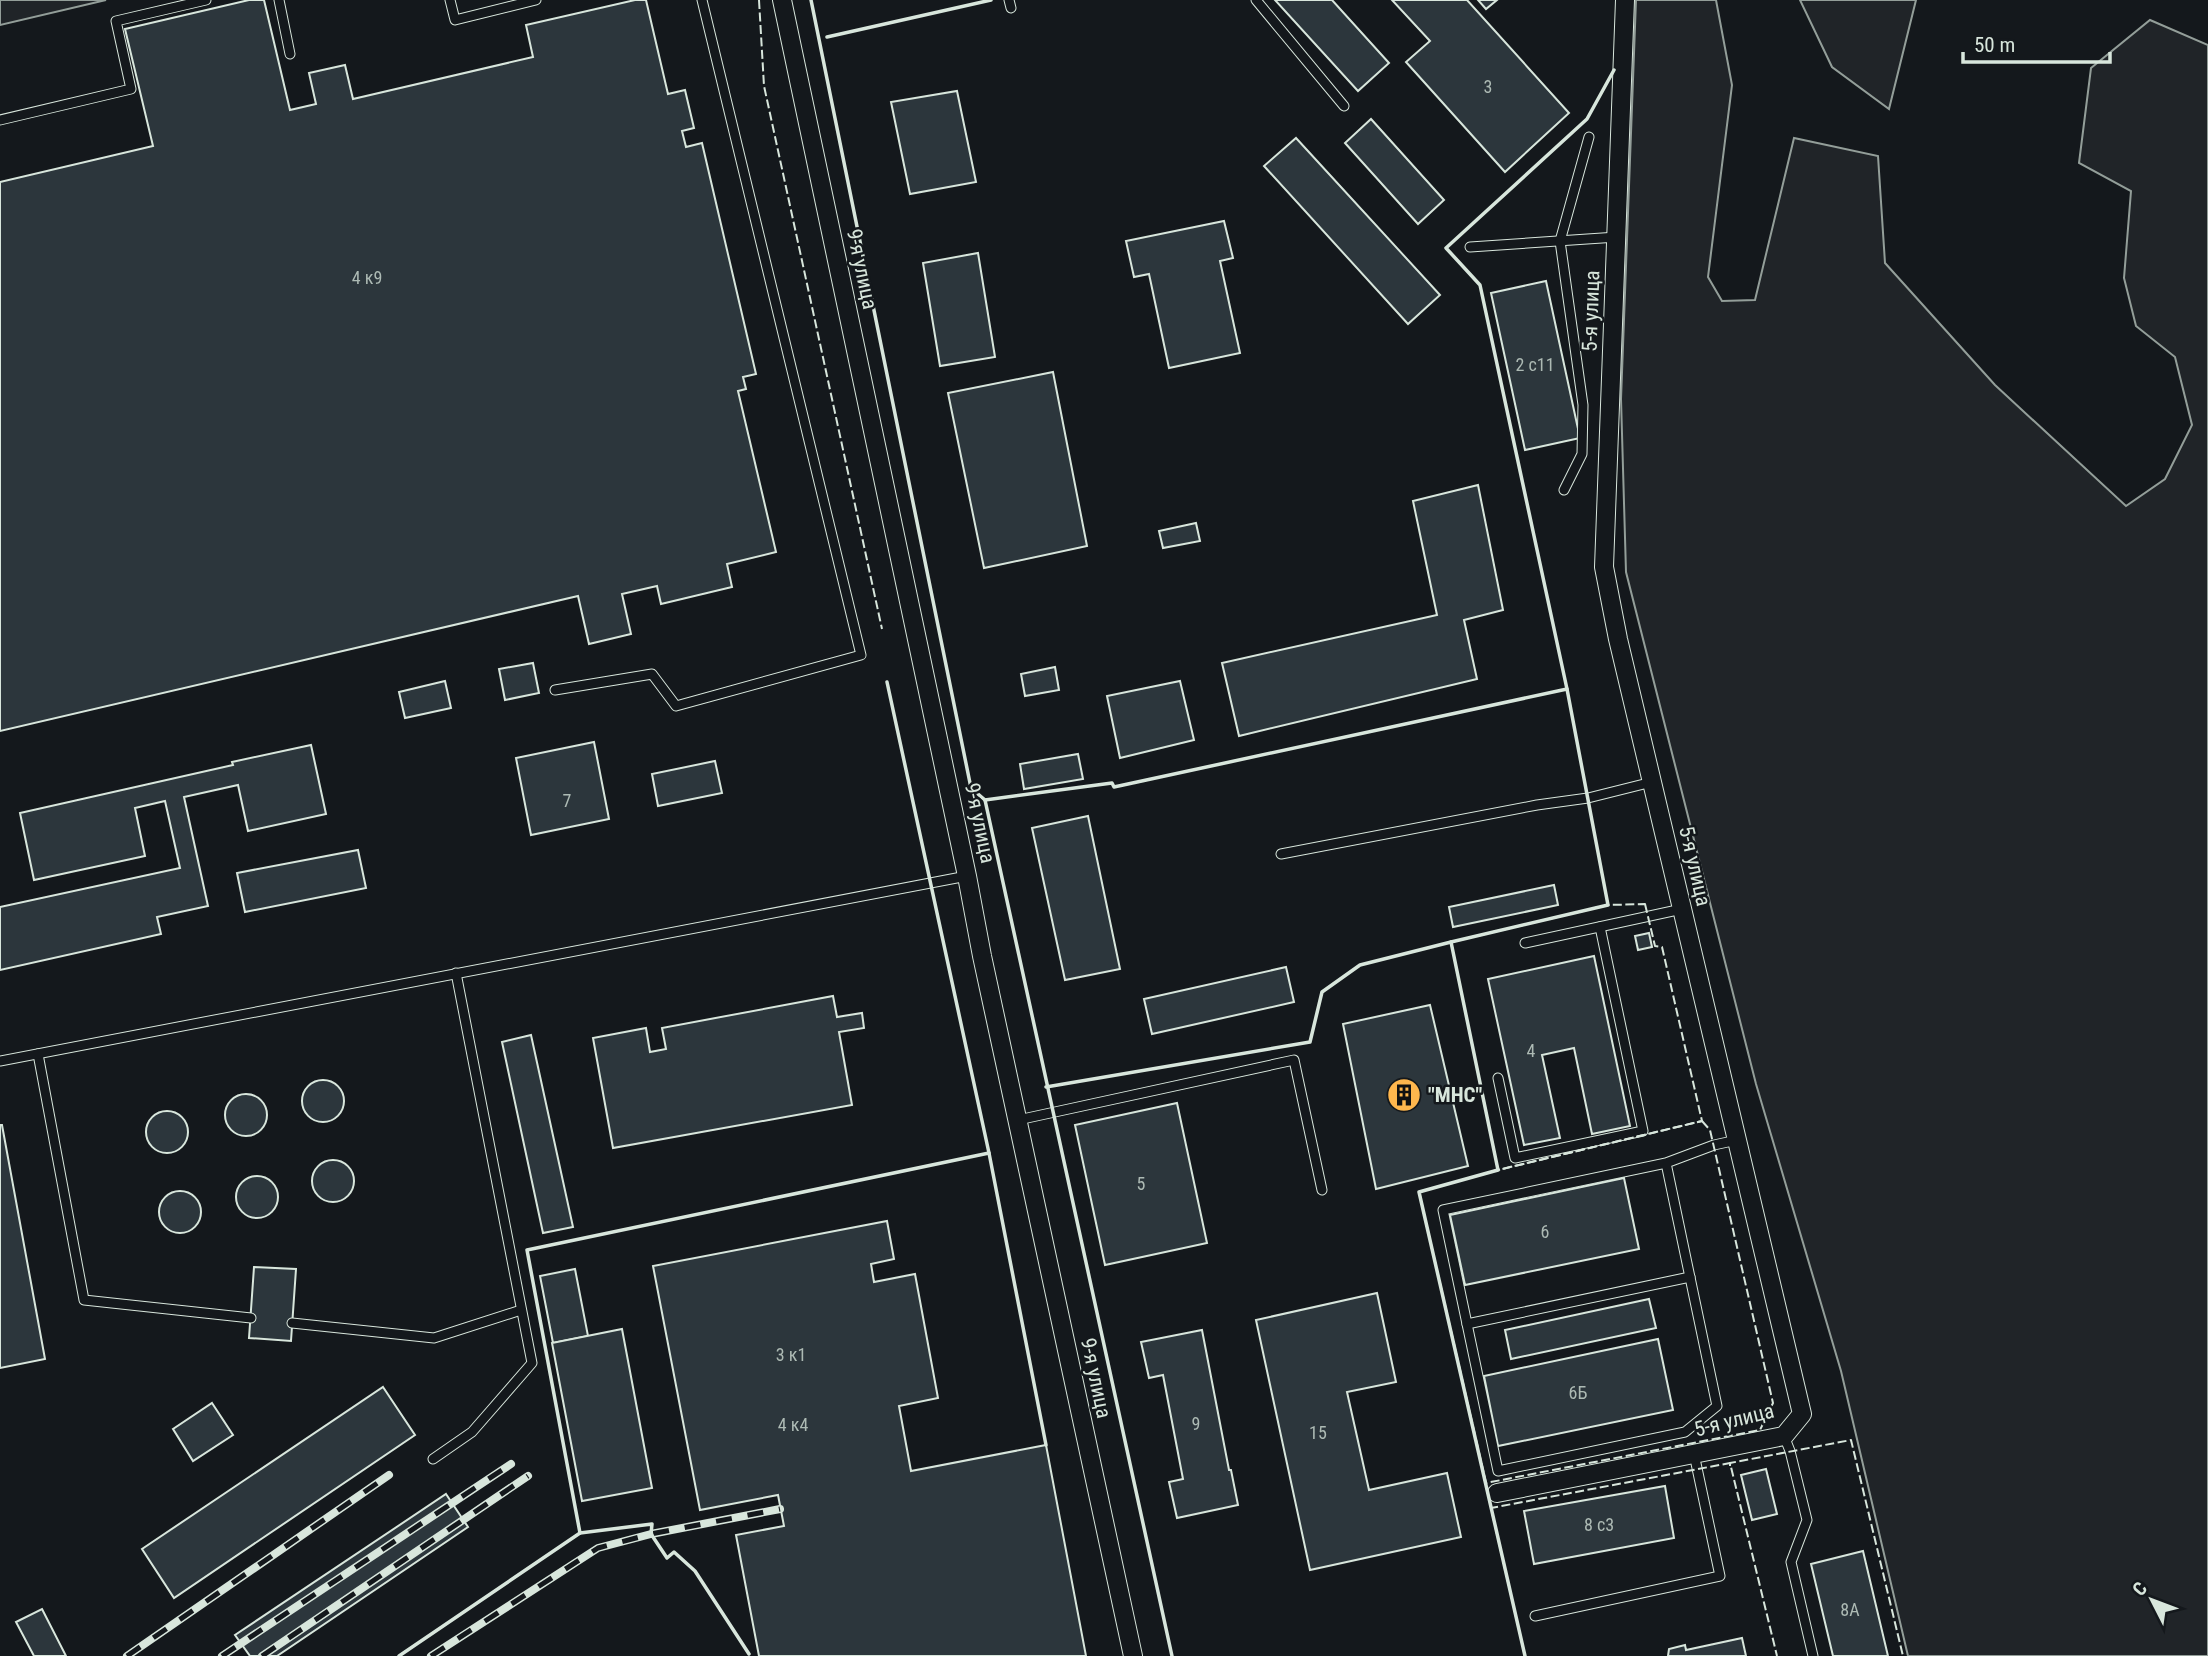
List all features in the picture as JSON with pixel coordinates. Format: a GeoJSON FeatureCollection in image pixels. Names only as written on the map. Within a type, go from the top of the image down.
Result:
{"type":"FeatureCollection","features":[{"type":"Feature","properties":{"kind":"street","name":"9-я улица"},"geometry":{"type":"LineString","coordinates":[[782,0],[1133,1656]]}},
{"type":"Feature","properties":{"kind":"street","name":"5-я улица"},"geometry":{"type":"LineString","coordinates":[[1497,1493],[1784,1436],[1802,1414],[1618,639],[1604,567],[1625,0]]}},
{"type":"Feature","properties":{"kind":"lane"},"geometry":{"type":"LineString","coordinates":[[0,120],[131,89],[116,21],[206,0]]}},
{"type":"Feature","properties":{"kind":"lane"},"geometry":{"type":"LineString","coordinates":[[279,0],[290,54]]}},
{"type":"Feature","properties":{"kind":"lane"},"geometry":{"type":"LineString","coordinates":[[450,0],[455,20],[536,0]]}},
{"type":"Feature","properties":{"kind":"lane"},"geometry":{"type":"LineString","coordinates":[[555,690],[652,674],[676,706],[861,656],[702,0]]}},
{"type":"Feature","properties":{"kind":"lane"},"geometry":{"type":"LineString","coordinates":[[1256,0],[1344,106]]}},
{"type":"Feature","properties":{"kind":"lane"},"geometry":{"type":"LineString","coordinates":[[1564,490],[1582,454],[1583,405],[1560,241],[1589,137]]}},
{"type":"Feature","properties":{"kind":"lane"},"geometry":{"type":"LineString","coordinates":[[1470,247],[1617,237]]}},
{"type":"Feature","properties":{"kind":"lane"},"geometry":{"type":"LineString","coordinates":[[1282,854],[1537,805],[1588,798],[1652,782]]}},
{"type":"Feature","properties":{"kind":"lane"},"geometry":{"type":"LineString","coordinates":[[0,1061],[967,876]]}},
{"type":"Feature","properties":{"kind":"lane"},"geometry":{"type":"LineString","coordinates":[[1525,943],[1682,909]]}},
{"type":"Feature","properties":{"kind":"lane"},"geometry":{"type":"LineString","coordinates":[[1498,1078],[1515,1158],[1643,1131],[1600,927]]}},
{"type":"Feature","properties":{"kind":"lane"},"geometry":{"type":"LineString","coordinates":[[433,1459],[472,1432],[532,1363],[456,974]]}},
{"type":"Feature","properties":{"kind":"lane"},"geometry":{"type":"LineString","coordinates":[[38,1054],[84,1300],[251,1318]]}},
{"type":"Feature","properties":{"kind":"lane"},"geometry":{"type":"LineString","coordinates":[[1018,1120],[1294,1060],[1322,1190]]}},
{"type":"Feature","properties":{"kind":"lane"},"geometry":{"type":"LineString","coordinates":[[1666,1163],[1717,1406],[1685,1432],[1498,1471],[1443,1210],[1666,1163],[1714,1145],[1737,1140]]}},
{"type":"Feature","properties":{"kind":"lane"},"geometry":{"type":"LineString","coordinates":[[1467,1324],[1690,1278]]}},
{"type":"Feature","properties":{"kind":"lane"},"geometry":{"type":"LineString","coordinates":[[292,1323],[434,1338],[521,1310]]}},
{"type":"Feature","properties":{"kind":"lane"},"geometry":{"type":"LineString","coordinates":[[1784,1436],[1807,1520],[1791,1562],[1814,1656]]}},
{"type":"Feature","properties":{"kind":"lane"},"geometry":{"type":"LineString","coordinates":[[1535,1616],[1720,1576],[1694,1454]]}},
{"type":"Feature","properties":{"kind":"shaded area"},"geometry":{"type":"Polygon","coordinates":[[[0,0],[106,0],[0,25],[0,0]]]}},
{"type":"Feature","properties":{"kind":"shaded area"},"geometry":{"type":"Polygon","coordinates":[[[1636,0],[1716,0],[1732,85],[1708,277],[1722,301],[1755,300],[1794,138],[1878,156],[1885,263],[1995,385],[2126,506],[2165,479],[2192,425],[2175,357],[2136,326],[2124,278],[2131,191],[2079,163],[2091,68],[2150,20],[2208,45],[2208,1656],[1908,1656],[1841,1371],[1756,1084],[1626,572],[1621,399],[1636,0]]]}},
{"type":"Feature","properties":{"kind":"shaded area"},"geometry":{"type":"Polygon","coordinates":[[[1800,0],[1916,0],[1889,109],[1832,67],[1800,0]]]}},
{"type":"Feature","properties":{"kind":"building"},"geometry":{"type":"Polygon","coordinates":[[[249,0],[264,0],[290,110],[316,104],[309,73],[345,65],[353,99],[533,57],[526,25],[635,0],[646,0],[668,94],[685,90],[694,128],[682,131],[686,147],[702,143],[756,374],[743,377],[746,389],[738,391],[776,552],[727,564],[732,587],[661,604],[657,586],[622,594],[631,634],[589,644],[578,596],[0,731],[0,182],[153,146],[125,29],[249,0]]]}},
{"type":"Feature","properties":{"kind":"building"},"geometry":{"type":"Polygon","coordinates":[[[1275,0],[1332,0],[1389,63],[1358,91],[1275,0]]]}},
{"type":"Feature","properties":{"kind":"building"},"geometry":{"type":"Polygon","coordinates":[[[1392,0],[1467,0],[1569,113],[1505,172],[1406,62],[1430,41],[1392,0]]]}},
{"type":"Feature","properties":{"kind":"building"},"geometry":{"type":"Polygon","coordinates":[[[1478,0],[1497,0],[1486,9],[1478,0]]]}},
{"type":"Feature","properties":{"kind":"building"},"geometry":{"type":"Polygon","coordinates":[[[957,91],[976,182],[910,194],[891,102],[957,91]]]}},
{"type":"Feature","properties":{"kind":"building"},"geometry":{"type":"Polygon","coordinates":[[[1371,119],[1444,200],[1418,224],[1345,143],[1371,119]]]}},
{"type":"Feature","properties":{"kind":"building"},"geometry":{"type":"Polygon","coordinates":[[[1296,138],[1440,295],[1408,324],[1264,166],[1296,138]]]}},
{"type":"Feature","properties":{"kind":"building"},"geometry":{"type":"Polygon","coordinates":[[[1224,221],[1233,258],[1220,261],[1240,353],[1169,368],[1149,274],[1134,277],[1126,241],[1224,221]]]}},
{"type":"Feature","properties":{"kind":"building"},"geometry":{"type":"Polygon","coordinates":[[[978,253],[995,357],[940,366],[923,263],[978,253]]]}},
{"type":"Feature","properties":{"kind":"building"},"geometry":{"type":"Polygon","coordinates":[[[1546,281],[1580,438],[1525,450],[1491,293],[1546,281]]]}},
{"type":"Feature","properties":{"kind":"building"},"geometry":{"type":"Polygon","coordinates":[[[1053,372],[1087,546],[984,568],[948,393],[1053,372]]]}},
{"type":"Feature","properties":{"kind":"building"},"geometry":{"type":"Polygon","coordinates":[[[1478,485],[1503,610],[1464,620],[1477,679],[1239,736],[1222,663],[1437,615],[1413,501],[1478,485]]]}},
{"type":"Feature","properties":{"kind":"building"},"geometry":{"type":"Polygon","coordinates":[[[1196,523],[1200,541],[1163,548],[1159,531],[1196,523]]]}},
{"type":"Feature","properties":{"kind":"building"},"geometry":{"type":"Polygon","coordinates":[[[533,663],[539,693],[505,700],[499,669],[533,663]]]}},
{"type":"Feature","properties":{"kind":"building"},"geometry":{"type":"Polygon","coordinates":[[[1055,667],[1059,690],[1025,696],[1021,674],[1055,667]]]}},
{"type":"Feature","properties":{"kind":"building"},"geometry":{"type":"Polygon","coordinates":[[[445,681],[451,708],[405,718],[399,692],[445,681]]]}},
{"type":"Feature","properties":{"kind":"building"},"geometry":{"type":"Polygon","coordinates":[[[1180,681],[1194,740],[1120,758],[1107,696],[1180,681]]]}},
{"type":"Feature","properties":{"kind":"building"},"geometry":{"type":"Polygon","coordinates":[[[594,742],[609,819],[531,835],[516,758],[594,742]]]}},
{"type":"Feature","properties":{"kind":"building"},"geometry":{"type":"Polygon","coordinates":[[[311,745],[326,814],[248,831],[238,785],[184,797],[208,906],[157,917],[161,934],[0,970],[0,907],[180,868],[165,801],[135,808],[145,856],[34,880],[20,813],[311,745]]]}},
{"type":"Feature","properties":{"kind":"building"},"geometry":{"type":"Polygon","coordinates":[[[1078,754],[1083,779],[1024,789],[1020,764],[1078,754]]]}},
{"type":"Feature","properties":{"kind":"building"},"geometry":{"type":"Polygon","coordinates":[[[715,761],[722,793],[658,806],[652,774],[715,761]]]}},
{"type":"Feature","properties":{"kind":"building"},"geometry":{"type":"Polygon","coordinates":[[[1088,816],[1120,969],[1065,980],[1032,828],[1088,816]]]}},
{"type":"Feature","properties":{"kind":"building"},"geometry":{"type":"Polygon","coordinates":[[[358,850],[366,888],[245,912],[237,873],[358,850]]]}},
{"type":"Feature","properties":{"kind":"building"},"geometry":{"type":"Polygon","coordinates":[[[1554,885],[1558,905],[1453,927],[1449,907],[1554,885]]]}},
{"type":"Feature","properties":{"kind":"building"},"geometry":{"type":"Polygon","coordinates":[[[1649,933],[1652,947],[1638,950],[1635,936],[1649,933]]]}},
{"type":"Feature","properties":{"kind":"building"},"geometry":{"type":"Polygon","coordinates":[[[1594,956],[1630,1126],[1592,1134],[1574,1048],[1542,1055],[1560,1138],[1524,1145],[1488,979],[1594,956]]]}},
{"type":"Feature","properties":{"kind":"building"},"geometry":{"type":"Polygon","coordinates":[[[1286,967],[1294,1002],[1152,1034],[1144,999],[1286,967]]]}},
{"type":"Feature","properties":{"kind":"building"},"geometry":{"type":"Polygon","coordinates":[[[833,996],[837,1017],[862,1013],[864,1028],[839,1032],[852,1105],[613,1148],[593,1038],[646,1028],[650,1052],[666,1049],[662,1028],[833,996]]]}},
{"type":"Feature","properties":{"kind":"building","name":"\"МНС\""},"geometry":{"type":"Polygon","coordinates":[[[1430,1005],[1468,1166],[1376,1189],[1343,1024],[1430,1005]]]}},
{"type":"Feature","properties":{"kind":"building"},"geometry":{"type":"Polygon","coordinates":[[[531,1035],[573,1227],[543,1233],[502,1042],[531,1035]]]}},
{"type":"Feature","properties":{"kind":"building"},"geometry":{"type":"Polygon","coordinates":[[[323,1080],[338,1086],[344,1101],[338,1116],[323,1122],[308,1116],[302,1101],[308,1086],[323,1080]]]}},
{"type":"Feature","properties":{"kind":"building"},"geometry":{"type":"Polygon","coordinates":[[[246,1094],[261,1100],[267,1115],[261,1130],[246,1136],[231,1130],[225,1115],[231,1100],[246,1094]]]}},
{"type":"Feature","properties":{"kind":"building"},"geometry":{"type":"Polygon","coordinates":[[[1177,1103],[1207,1243],[1105,1265],[1075,1125],[1177,1103]]]}},
{"type":"Feature","properties":{"kind":"building"},"geometry":{"type":"Polygon","coordinates":[[[167,1111],[182,1117],[188,1132],[182,1147],[167,1153],[152,1147],[146,1132],[152,1117],[167,1111]]]}},
{"type":"Feature","properties":{"kind":"building"},"geometry":{"type":"Polygon","coordinates":[[[0,1125],[45,1359],[0,1368],[0,1125]]]}},
{"type":"Feature","properties":{"kind":"building"},"geometry":{"type":"Polygon","coordinates":[[[333,1160],[348,1166],[354,1181],[348,1196],[333,1202],[318,1196],[312,1181],[318,1166],[333,1160]]]}},
{"type":"Feature","properties":{"kind":"building"},"geometry":{"type":"Polygon","coordinates":[[[257,1176],[272,1182],[278,1197],[272,1212],[257,1218],[242,1212],[236,1197],[242,1182],[257,1176]]]}},
{"type":"Feature","properties":{"kind":"building"},"geometry":{"type":"Polygon","coordinates":[[[1624,1178],[1639,1249],[1465,1285],[1450,1215],[1624,1178]]]}},
{"type":"Feature","properties":{"kind":"building"},"geometry":{"type":"Polygon","coordinates":[[[180,1191],[195,1197],[201,1212],[195,1227],[180,1233],[165,1227],[159,1212],[165,1197],[180,1191]]]}},
{"type":"Feature","properties":{"kind":"building"},"geometry":{"type":"Polygon","coordinates":[[[887,1221],[894,1259],[871,1264],[874,1282],[915,1274],[938,1398],[899,1406],[911,1471],[1046,1445],[1086,1656],[759,1656],[736,1535],[784,1526],[778,1495],[700,1510],[653,1266],[887,1221]]]}},
{"type":"Feature","properties":{"kind":"building"},"geometry":{"type":"Polygon","coordinates":[[[254,1267],[296,1269],[291,1341],[249,1338],[254,1267]]]}},
{"type":"Feature","properties":{"kind":"building"},"geometry":{"type":"Polygon","coordinates":[[[575,1269],[588,1336],[553,1343],[540,1276],[575,1269]]]}},
{"type":"Feature","properties":{"kind":"building"},"geometry":{"type":"Polygon","coordinates":[[[1377,1293],[1396,1382],[1347,1392],[1369,1490],[1447,1473],[1461,1537],[1310,1570],[1256,1320],[1377,1293]]]}},
{"type":"Feature","properties":{"kind":"building"},"geometry":{"type":"Polygon","coordinates":[[[1649,1299],[1656,1328],[1511,1359],[1505,1330],[1649,1299]]]}},
{"type":"Feature","properties":{"kind":"building"},"geometry":{"type":"Polygon","coordinates":[[[622,1329],[652,1488],[582,1501],[552,1343],[622,1329]]]}},
{"type":"Feature","properties":{"kind":"building"},"geometry":{"type":"Polygon","coordinates":[[[1202,1330],[1238,1505],[1177,1518],[1169,1482],[1183,1479],[1163,1375],[1149,1378],[1141,1342],[1202,1330]]]}},
{"type":"Feature","properties":{"kind":"building"},"geometry":{"type":"Polygon","coordinates":[[[1658,1339],[1673,1410],[1498,1446],[1484,1376],[1658,1339]]]}},
{"type":"Feature","properties":{"kind":"building"},"geometry":{"type":"Polygon","coordinates":[[[383,1387],[415,1435],[174,1598],[142,1549],[383,1387]]]}},
{"type":"Feature","properties":{"kind":"building"},"geometry":{"type":"Polygon","coordinates":[[[212,1403],[233,1435],[193,1461],[173,1429],[212,1403]]]}},
{"type":"Feature","properties":{"kind":"building"},"geometry":{"type":"Polygon","coordinates":[[[1766,1469],[1777,1514],[1752,1520],[1741,1475],[1766,1469]]]}},
{"type":"Feature","properties":{"kind":"building"},"geometry":{"type":"Polygon","coordinates":[[[1665,1486],[1674,1538],[1534,1564],[1524,1511],[1665,1486]]]}},
{"type":"Feature","properties":{"kind":"building"},"geometry":{"type":"Polygon","coordinates":[[[446,1494],[468,1527],[277,1656],[250,1656],[235,1635],[446,1494]]]}},
{"type":"Feature","properties":{"kind":"building"},"geometry":{"type":"Polygon","coordinates":[[[1863,1551],[1888,1656],[1833,1656],[1811,1564],[1863,1551]]]}},
{"type":"Feature","properties":{"kind":"building"},"geometry":{"type":"Polygon","coordinates":[[[42,1609],[66,1656],[34,1656],[16,1622],[42,1609]]]}},
{"type":"Feature","properties":{"kind":"building"},"geometry":{"type":"Polygon","coordinates":[[[1742,1638],[1746,1656],[1668,1656],[1669,1649],[1685,1645],[1686,1650],[1742,1638]]]}},
{"type":"Feature","properties":{"kind":"railway"},"geometry":{"type":"LineString","coordinates":[[222,1656],[511,1464]]}},
{"type":"Feature","properties":{"kind":"railway"},"geometry":{"type":"LineString","coordinates":[[127,1656],[389,1475]]}},
{"type":"Feature","properties":{"kind":"railway"},"geometry":{"type":"LineString","coordinates":[[262,1656],[528,1476]]}},
{"type":"Feature","properties":{"kind":"railway"},"geometry":{"type":"LineString","coordinates":[[431,1656],[598,1548],[651,1534],[780,1509]]}},
{"type":"Feature","properties":{"kind":"fence"},"geometry":{"type":"LineString","coordinates":[[759,0],[764,86],[882,629]]}},
{"type":"Feature","properties":{"kind":"fence"},"geometry":{"type":"LineString","coordinates":[[1645,904],[1655,946],[1662,947],[1702,1121],[1498,1170],[1451,942],[1608,905],[1645,904]]}},
{"type":"Feature","properties":{"kind":"fence"},"geometry":{"type":"LineString","coordinates":[[1702,1121],[1710,1130],[1773,1403],[1760,1430],[1486,1483],[1419,1192],[1498,1170],[1702,1121]]}},
{"type":"Feature","properties":{"kind":"fence"},"geometry":{"type":"LineString","coordinates":[[1730,1466],[1730,1463],[1851,1440],[1903,1656]]}},
{"type":"Feature","properties":{"kind":"fence"},"geometry":{"type":"LineString","coordinates":[[1525,1656],[1491,1508],[1730,1463],[1777,1656]]}},
{"type":"Feature","properties":{"kind":"wall"},"geometry":{"type":"LineString","coordinates":[[811,0],[971,788],[985,800],[1172,1656]]}},
{"type":"Feature","properties":{"kind":"wall"},"geometry":{"type":"LineString","coordinates":[[827,37],[991,0]]}},
{"type":"Feature","properties":{"kind":"wall"},"geometry":{"type":"LineString","coordinates":[[1525,1656],[1419,1192],[1498,1170],[1451,942],[1608,905],[1567,689],[1480,285],[1446,248],[1587,119],[1614,70]]}},
{"type":"Feature","properties":{"kind":"wall"},"geometry":{"type":"LineString","coordinates":[[887,682],[989,1153],[1046,1445]]}},
{"type":"Feature","properties":{"kind":"wall"},"geometry":{"type":"LineString","coordinates":[[985,800],[1112,783],[1114,787],[1567,689]]}},
{"type":"Feature","properties":{"kind":"wall"},"geometry":{"type":"LineString","coordinates":[[1046,1087],[1310,1042],[1322,992],[1360,965],[1451,942]]}},
{"type":"Feature","properties":{"kind":"wall"},"geometry":{"type":"LineString","coordinates":[[749,1654],[695,1571],[674,1552],[667,1558],[651,1534],[652,1524],[580,1533],[527,1250],[989,1153]]}},
{"type":"Feature","properties":{"kind":"wall"},"geometry":{"type":"LineString","coordinates":[[399,1656],[580,1533]]}},
{"type":"Feature","properties":{"kind":"place","name":"\"МНС\""},"geometry":{"type":"Point","coordinates":[1404,1095]}}]}
